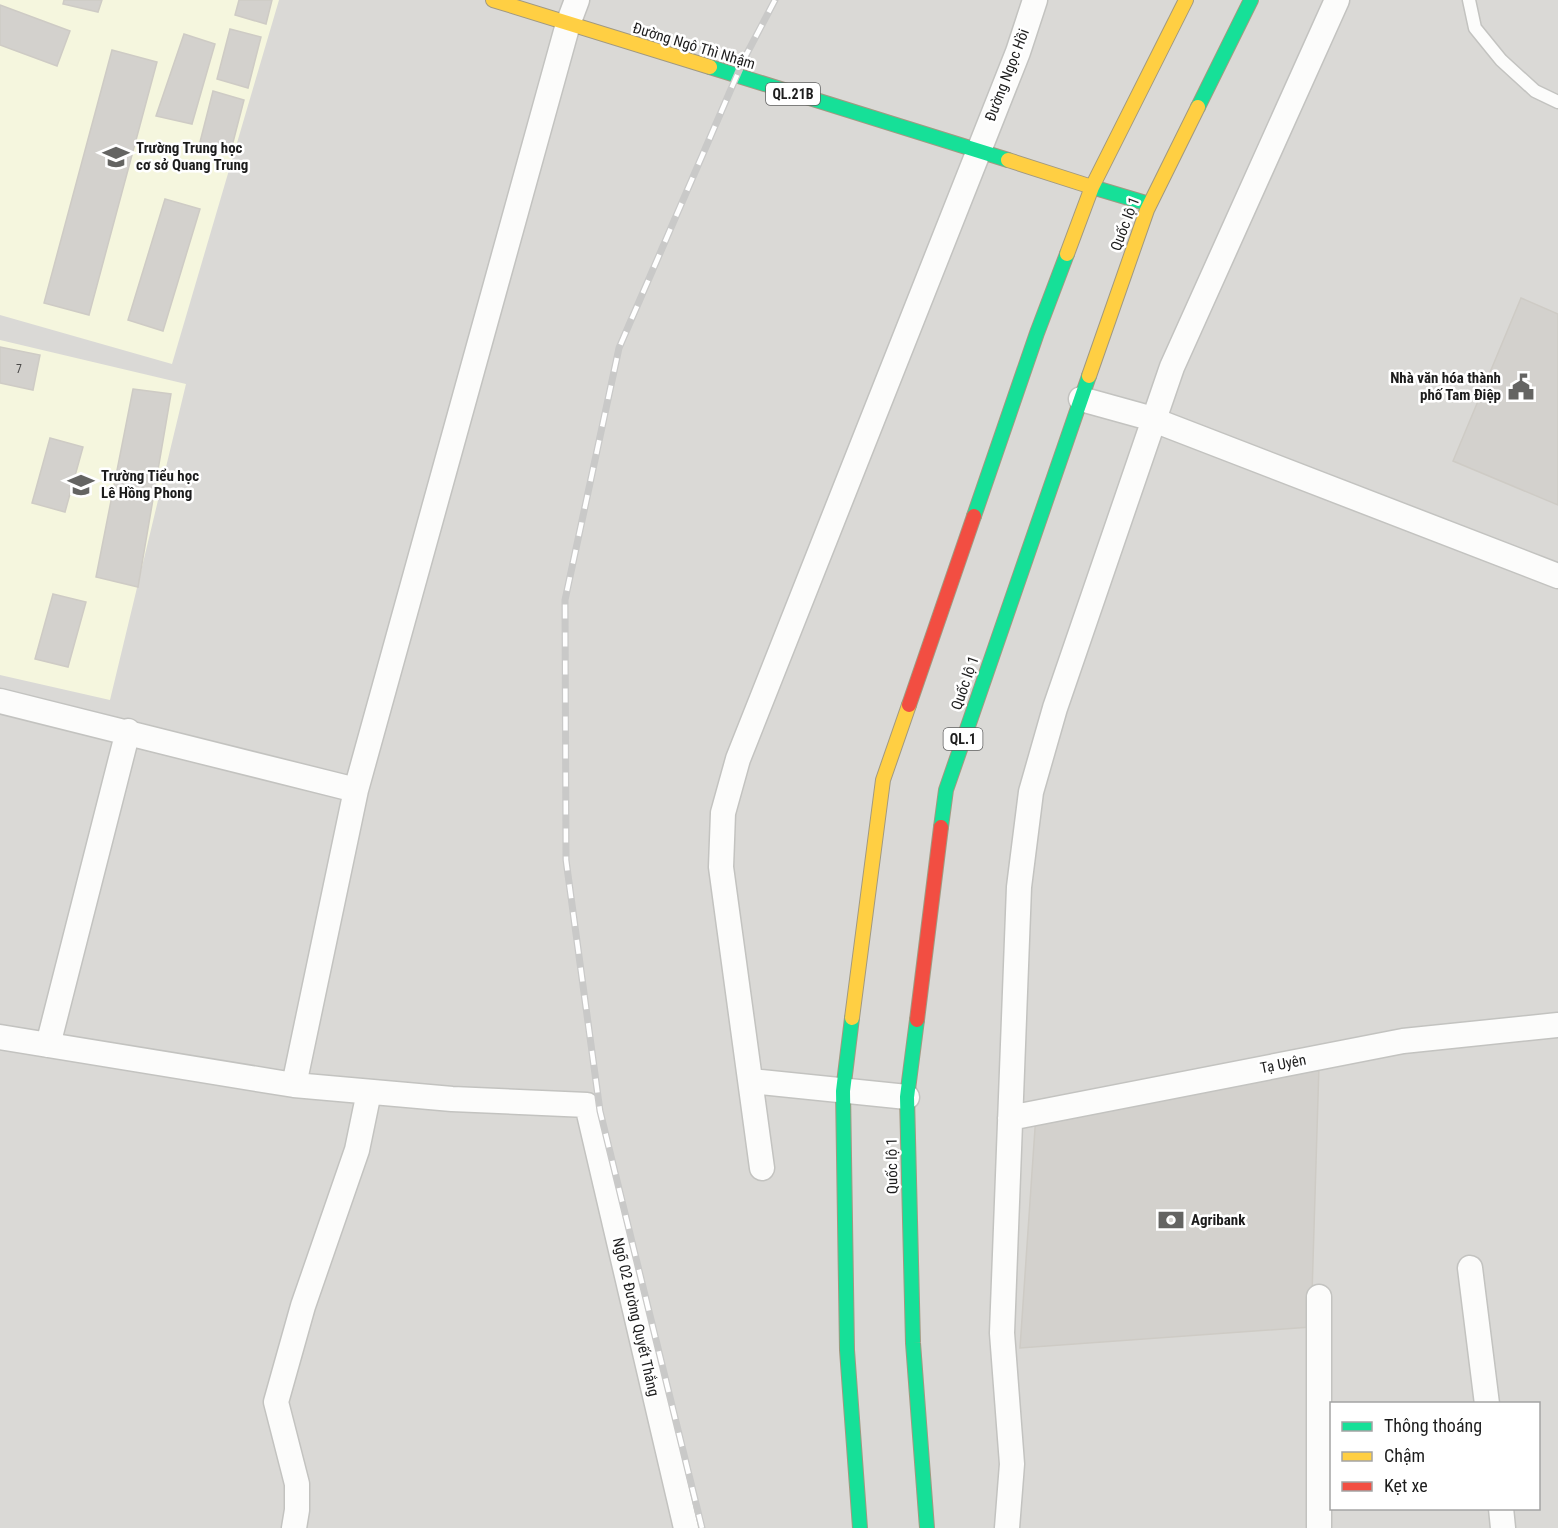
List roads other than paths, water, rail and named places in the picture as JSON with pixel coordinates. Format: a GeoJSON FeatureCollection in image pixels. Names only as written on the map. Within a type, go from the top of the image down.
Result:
{"type":"FeatureCollection","features":[{"type":"Feature","properties":{"kind":"main road","name":"Đường Ngô Thì Nhậm"},"geometry":{"type":"LineString","coordinates":[[493,0],[1149,204]]}},
{"type":"Feature","properties":{"kind":"main road"},"geometry":{"type":"LineString","coordinates":[[860,1528],[847,1350],[843,1091],[884,780],[1037,333],[1092,188],[1186,0]]}},
{"type":"Feature","properties":{"kind":"main road","name":"Quốc lộ 1"},"geometry":{"type":"LineString","coordinates":[[927,1528],[913,1343],[907,1097],[946,790],[1149,204],[1251,0]]}},
{"type":"Feature","properties":{"kind":"street"},"geometry":{"type":"LineString","coordinates":[[294,1085],[356,790],[568,24],[577,0]]}},
{"type":"Feature","properties":{"kind":"street","name":"Đường Ngọc Hồi"},"geometry":{"type":"LineString","coordinates":[[762,1168],[721,867],[723,813],[738,759],[1018,52],[1035,0]]}},
{"type":"Feature","properties":{"kind":"street"},"geometry":{"type":"LineString","coordinates":[[1007,1528],[1012,1464],[1002,1333],[1019,887],[1031,792],[1055,708],[1172,367],[1337,0]]}},
{"type":"Feature","properties":{"kind":"street"},"geometry":{"type":"LineString","coordinates":[[1081,399],[1154,420],[1558,576]]}},
{"type":"Feature","properties":{"kind":"street"},"geometry":{"type":"LineString","coordinates":[[0,701],[128,731],[356,790]]}},
{"type":"Feature","properties":{"kind":"street"},"geometry":{"type":"LineString","coordinates":[[48,1045],[128,731]]}},
{"type":"Feature","properties":{"kind":"street","name":"Tạ Uyên"},"geometry":{"type":"LineString","coordinates":[[1010,1118],[1403,1041],[1558,1025]]}},
{"type":"Feature","properties":{"kind":"street"},"geometry":{"type":"LineString","coordinates":[[0,1037],[294,1085],[369,1092],[357,1150],[303,1306],[276,1402],[297,1484],[294,1528]]}},
{"type":"Feature","properties":{"kind":"street"},"geometry":{"type":"LineString","coordinates":[[751,1081],[907,1097]]}},
{"type":"Feature","properties":{"kind":"street","name":"Ngõ 02 Đường Quyết Thắng"},"geometry":{"type":"LineString","coordinates":[[369,1092],[452,1099],[587,1105],[686,1528]]}},
{"type":"Feature","properties":{"kind":"street"},"geometry":{"type":"LineString","coordinates":[[1470,1268],[1487,1402]]}},
{"type":"Feature","properties":{"kind":"street"},"geometry":{"type":"LineString","coordinates":[[1319,1528],[1320,1297]]}},
{"type":"Feature","properties":{"kind":"street"},"geometry":{"type":"LineString","coordinates":[[1501,1510],[1503,1528]]}},
{"type":"Feature","properties":{"kind":"lane"},"geometry":{"type":"LineString","coordinates":[[1469,0],[1475,28],[1501,60],[1535,91],[1558,102]]}},
{"type":"Feature","properties":{"kind":"railway"},"geometry":{"type":"LineString","coordinates":[[702,1528],[600,1111],[566,860],[565,600],[619,348],[744,59],[775,0]]}},
{"type":"Feature","properties":{"kind":"place","name":"Trường Trung học cơ sở Quang Trung"},"geometry":{"type":"Point","coordinates":[116,157]}},
{"type":"Feature","properties":{"kind":"place","name":"Nhà văn hóa thành phố Tam Điệp"},"geometry":{"type":"Point","coordinates":[1521,387]}},
{"type":"Feature","properties":{"kind":"place","name":"Trường Tiểu học Lê Hồng Phong"},"geometry":{"type":"Point","coordinates":[81,485]}},
{"type":"Feature","properties":{"kind":"place","name":"Agribank"},"geometry":{"type":"Point","coordinates":[1171,1220]}}]}
